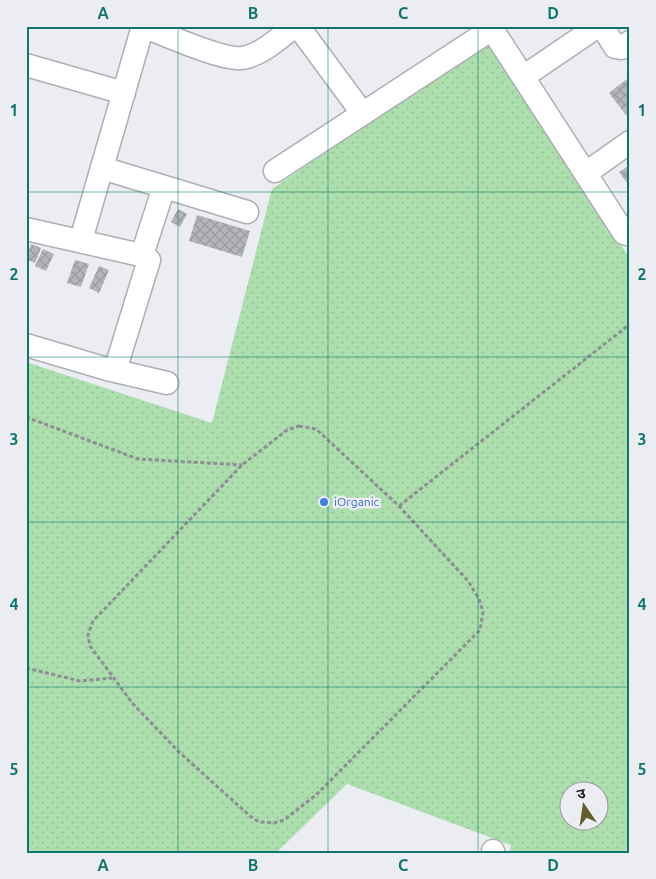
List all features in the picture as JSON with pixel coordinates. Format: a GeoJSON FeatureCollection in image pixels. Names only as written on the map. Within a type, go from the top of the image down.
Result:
{"type":"FeatureCollection","features":[{"type":"Feature","properties":{"kind":"street"},"geometry":{"type":"LineString","coordinates":[[81,240],[143,26],[226,56],[241,58],[256,54],[297,26],[363,114]]}},
{"type":"Feature","properties":{"kind":"street"},"geometry":{"type":"LineString","coordinates":[[523,77],[598,26]]}},
{"type":"Feature","properties":{"kind":"street"},"geometry":{"type":"LineString","coordinates":[[602,26],[615,47],[621,48],[630,42]]}},
{"type":"Feature","properties":{"kind":"street"},"geometry":{"type":"LineString","coordinates":[[275,171],[491,28],[624,233],[630,235]]}},
{"type":"Feature","properties":{"kind":"street"},"geometry":{"type":"LineString","coordinates":[[26,65],[124,93]]}},
{"type":"Feature","properties":{"kind":"street"},"geometry":{"type":"LineString","coordinates":[[586,173],[630,142]]}},
{"type":"Feature","properties":{"kind":"street"},"geometry":{"type":"LineString","coordinates":[[102,168],[247,212]]}},
{"type":"Feature","properties":{"kind":"street"},"geometry":{"type":"LineString","coordinates":[[142,255],[164,187]]}},
{"type":"Feature","properties":{"kind":"street"},"geometry":{"type":"LineString","coordinates":[[26,229],[142,255],[149,260],[117,364],[113,368]]}},
{"type":"Feature","properties":{"kind":"street"},"geometry":{"type":"LineString","coordinates":[[26,345],[107,369],[113,368],[166,383]]}},
{"type":"Feature","properties":{"kind":"path"},"geometry":{"type":"LineString","coordinates":[[399,506],[630,324]]}},
{"type":"Feature","properties":{"kind":"path"},"geometry":{"type":"LineString","coordinates":[[26,417],[138,459],[242,465]]}},
{"type":"Feature","properties":{"kind":"path"},"geometry":{"type":"LineString","coordinates":[[308,426],[316,429],[399,506],[468,581],[479,600],[483,624],[480,630],[316,795],[284,820],[266,823],[250,816],[179,752],[112,678],[90,646],[88,636],[93,621],[242,465],[287,430],[308,426]]}},
{"type":"Feature","properties":{"kind":"path"},"geometry":{"type":"LineString","coordinates":[[26,668],[80,681],[112,678]]}},
{"type":"Feature","properties":{"kind":"green space"},"geometry":{"type":"Polygon","coordinates":[[[490,41],[627,254],[630,252],[630,853],[509,853],[511,845],[347,784],[276,853],[26,853],[26,362],[212,423],[272,189],[490,41]]]}},
{"type":"Feature","properties":{"kind":"building"},"geometry":{"type":"Polygon","coordinates":[[[627,79],[630,82],[630,112],[626,115],[609,93],[627,79]]]}},
{"type":"Feature","properties":{"kind":"building"},"geometry":{"type":"Polygon","coordinates":[[[630,165],[630,187],[619,172],[630,165]]]}},
{"type":"Feature","properties":{"kind":"building"},"geometry":{"type":"Polygon","coordinates":[[[178,209],[187,214],[180,227],[171,222],[178,209]]]}},
{"type":"Feature","properties":{"kind":"building"},"geometry":{"type":"Polygon","coordinates":[[[197,215],[250,231],[242,257],[189,241],[197,215]]]}},
{"type":"Feature","properties":{"kind":"building"},"geometry":{"type":"Polygon","coordinates":[[[31,244],[41,248],[35,263],[26,259],[31,244]]]}},
{"type":"Feature","properties":{"kind":"building"},"geometry":{"type":"Polygon","coordinates":[[[43,249],[54,254],[46,271],[35,266],[43,249]]]}},
{"type":"Feature","properties":{"kind":"building"},"geometry":{"type":"Polygon","coordinates":[[[75,260],[89,264],[81,287],[67,283],[75,260]]]}},
{"type":"Feature","properties":{"kind":"building"},"geometry":{"type":"Polygon","coordinates":[[[99,266],[109,270],[99,293],[89,288],[99,266]]]}},
{"type":"Feature","properties":{"kind":"place","name":"iOrganic"},"geometry":{"type":"Point","coordinates":[324,502]}}]}
